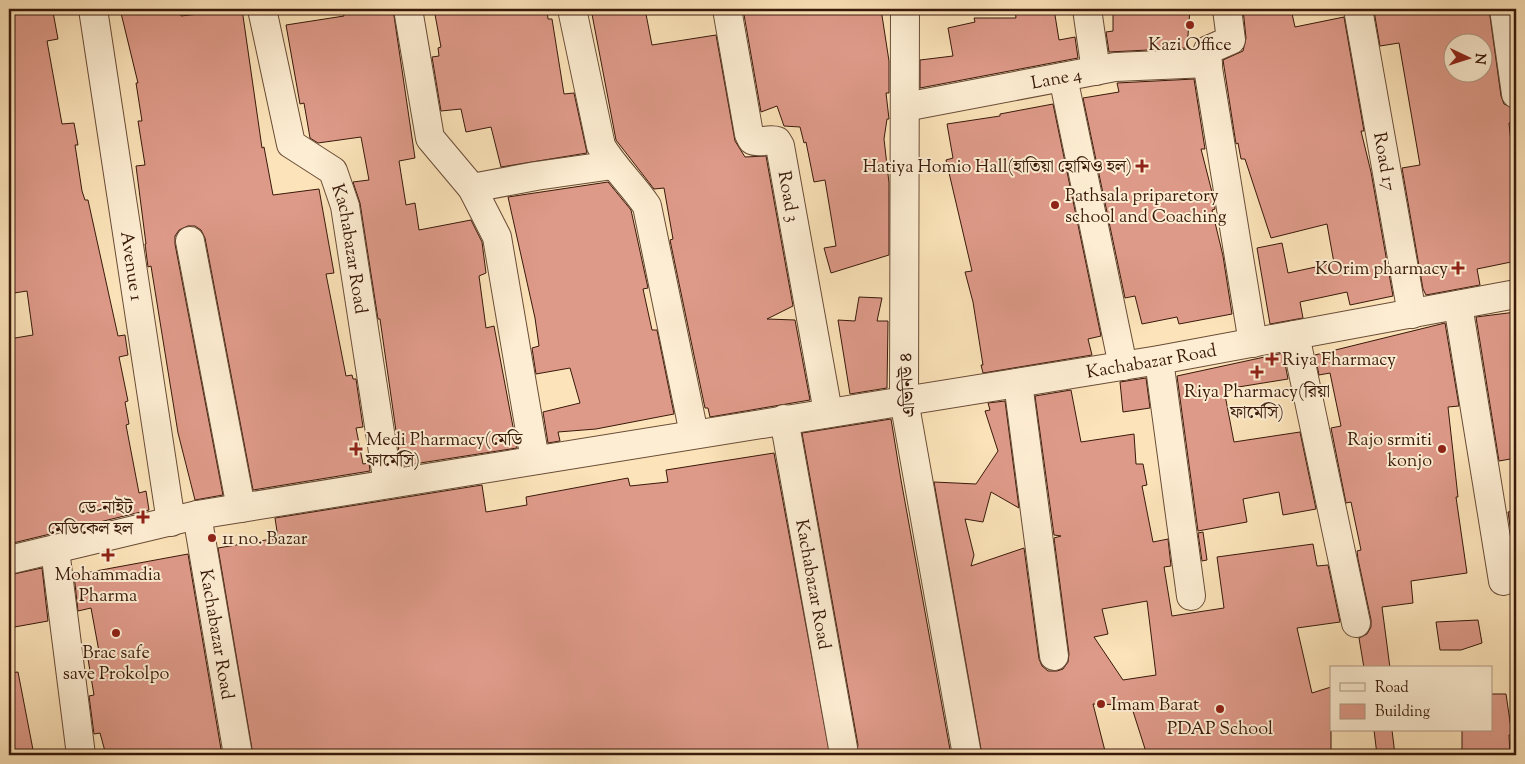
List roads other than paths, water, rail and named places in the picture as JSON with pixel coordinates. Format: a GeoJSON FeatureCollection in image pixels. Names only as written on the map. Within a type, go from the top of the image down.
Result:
{"type":"FeatureCollection","features":[{"type":"Feature","properties":{"kind":"street","name":"Avenue 1"},"geometry":{"type":"LineString","coordinates":[[93,9],[171,522]]}},
{"type":"Feature","properties":{"kind":"street","name":"Kachabazar Road"},"geometry":{"type":"LineString","coordinates":[[262,9],[291,144],[334,172],[345,206],[388,484]]}},
{"type":"Feature","properties":{"kind":"street"},"geometry":{"type":"LineString","coordinates":[[408,9],[430,138],[472,188],[497,237],[535,460]]}},
{"type":"Feature","properties":{"kind":"street"},"geometry":{"type":"LineString","coordinates":[[572,9],[607,155],[647,206],[694,434]]}},
{"type":"Feature","properties":{"kind":"street","name":"Road 3"},"geometry":{"type":"LineString","coordinates":[[727,9],[749,134],[752,140],[756,142],[771,139],[778,141],[780,146],[828,412]]}},
{"type":"Feature","properties":{"kind":"street","name":"এভিনিউ ৪"},"geometry":{"type":"LineString","coordinates":[[905,9],[904,400],[967,755]]}},
{"type":"Feature","properties":{"kind":"street"},"geometry":{"type":"LineString","coordinates":[[1087,9],[1096,71]]}},
{"type":"Feature","properties":{"kind":"street"},"geometry":{"type":"LineString","coordinates":[[1227,9],[1231,40],[1208,50],[1208,63],[1253,343]]}},
{"type":"Feature","properties":{"kind":"street","name":"Road 17"},"geometry":{"type":"LineString","coordinates":[[1358,9],[1412,314]]}},
{"type":"Feature","properties":{"kind":"street"},"geometry":{"type":"LineString","coordinates":[[1504,9],[1516,94]]}},
{"type":"Feature","properties":{"kind":"street","name":"Lane 4"},"geometry":{"type":"LineString","coordinates":[[905,107],[1115,67],[1208,63]]}},
{"type":"Feature","properties":{"kind":"street"},"geometry":{"type":"LineString","coordinates":[[1063,77],[1123,366]]}},
{"type":"Feature","properties":{"kind":"street"},"geometry":{"type":"LineString","coordinates":[[472,188],[536,176],[607,155]]}},
{"type":"Feature","properties":{"kind":"street"},"geometry":{"type":"LineString","coordinates":[[190,241],[241,508]]}},
{"type":"Feature","properties":{"kind":"street","name":"Kachabazar Road"},"geometry":{"type":"LineString","coordinates":[[9,560],[171,522],[197,514],[1159,360],[1516,294]]}},
{"type":"Feature","properties":{"kind":"street"},"geometry":{"type":"LineString","coordinates":[[1458,306],[1503,580]]}},
{"type":"Feature","properties":{"kind":"street"},"geometry":{"type":"LineString","coordinates":[[1295,335],[1356,623]]}},
{"type":"Feature","properties":{"kind":"street"},"geometry":{"type":"LineString","coordinates":[[1159,360],[1191,596]]}},
{"type":"Feature","properties":{"kind":"street"},"geometry":{"type":"LineString","coordinates":[[1018,383],[1054,656]]}},
{"type":"Feature","properties":{"kind":"street","name":"Kachabazar Road"},"geometry":{"type":"LineString","coordinates":[[784,419],[843,748]]}},
{"type":"Feature","properties":{"kind":"street","name":"Kachabazar Road"},"geometry":{"type":"LineString","coordinates":[[197,514],[238,755]]}},
{"type":"Feature","properties":{"kind":"street"},"geometry":{"type":"LineString","coordinates":[[56,550],[80,755]]}},
{"type":"Feature","properties":{"kind":"place","name":"Kazi Office"},"geometry":{"type":"Point","coordinates":[1190,25]}},
{"type":"Feature","properties":{"kind":"place","name":"Hatiya Homio Hall(হাতিয়া হোমিও হল)"},"geometry":{"type":"Point","coordinates":[1142,166]}},
{"type":"Feature","properties":{"kind":"place","name":"Pathsala priparetory school and Coaching"},"geometry":{"type":"Point","coordinates":[1055,205]}},
{"type":"Feature","properties":{"kind":"place","name":"KOrim pharmacy"},"geometry":{"type":"Point","coordinates":[1458,268]}},
{"type":"Feature","properties":{"kind":"place","name":"Riya Fharmacy"},"geometry":{"type":"Point","coordinates":[1272,359]}},
{"type":"Feature","properties":{"kind":"place","name":"Riya Pharmacy(রিয়া ফার্মেসি)"},"geometry":{"type":"Point","coordinates":[1257,372]}},
{"type":"Feature","properties":{"kind":"place","name":"Medi Pharmacy(মেডি ফার্মেসি)"},"geometry":{"type":"Point","coordinates":[356,449]}},
{"type":"Feature","properties":{"kind":"place","name":"Rajo srmiti konjo"},"geometry":{"type":"Point","coordinates":[1442,449]}},
{"type":"Feature","properties":{"kind":"place","name":"ডে-নাইট মেডিকেল হল"},"geometry":{"type":"Point","coordinates":[143,517]}},
{"type":"Feature","properties":{"kind":"place","name":"11 no. Bazar"},"geometry":{"type":"Point","coordinates":[212,538]}},
{"type":"Feature","properties":{"kind":"place","name":"Mohammadia Pharma"},"geometry":{"type":"Point","coordinates":[108,555]}},
{"type":"Feature","properties":{"kind":"place","name":"Brac safe save Prokolpo"},"geometry":{"type":"Point","coordinates":[116,633]}},
{"type":"Feature","properties":{"kind":"place","name":"Imam Barat"},"geometry":{"type":"Point","coordinates":[1101,704]}},
{"type":"Feature","properties":{"kind":"place","name":"PDAP School"},"geometry":{"type":"Point","coordinates":[1220,709]}}]}
